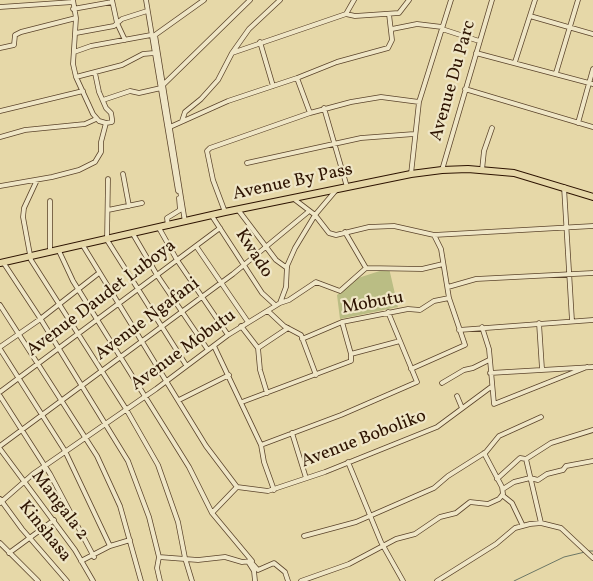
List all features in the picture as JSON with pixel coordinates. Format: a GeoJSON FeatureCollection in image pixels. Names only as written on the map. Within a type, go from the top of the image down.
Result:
{"type":"FeatureCollection","features":[{"type":"Feature","properties":{"kind":"highway","name":"Avenue By Pass"},"geometry":{"type":"LineString","coordinates":[[1,263],[225,212],[410,174],[442,170],[482,170],[521,175],[593,197]]}},
{"type":"Feature","properties":{"kind":"street"},"geometry":{"type":"LineString","coordinates":[[19,0],[20,6]]}},
{"type":"Feature","properties":{"kind":"street"},"geometry":{"type":"LineString","coordinates":[[146,0],[154,53],[163,86],[185,222]]}},
{"type":"Feature","properties":{"kind":"street"},"geometry":{"type":"LineString","coordinates":[[168,226],[167,218],[180,210],[180,200],[155,34],[204,0]]}},
{"type":"Feature","properties":{"kind":"street"},"geometry":{"type":"LineString","coordinates":[[103,100],[130,91],[141,93],[163,86],[250,0]]}},
{"type":"Feature","properties":{"kind":"street"},"geometry":{"type":"LineString","coordinates":[[182,121],[185,112],[218,80],[232,53],[249,29],[280,0]]}},
{"type":"Feature","properties":{"kind":"street"},"geometry":{"type":"LineString","coordinates":[[346,14],[354,0]]}},
{"type":"Feature","properties":{"kind":"street"},"geometry":{"type":"LineString","coordinates":[[232,53],[346,14],[355,16],[401,12],[409,0]]}},
{"type":"Feature","properties":{"kind":"street"},"geometry":{"type":"LineString","coordinates":[[410,174],[419,102],[451,0]]}},
{"type":"Feature","properties":{"kind":"street","name":"Avenue Du Parc"},"geometry":{"type":"LineString","coordinates":[[442,170],[492,0]]}},
{"type":"Feature","properties":{"kind":"street"},"geometry":{"type":"LineString","coordinates":[[516,62],[535,0]]}},
{"type":"Feature","properties":{"kind":"street"},"geometry":{"type":"LineString","coordinates":[[556,73],[578,0]]}},
{"type":"Feature","properties":{"kind":"street"},"geometry":{"type":"LineString","coordinates":[[0,7],[73,1],[76,18],[74,52],[76,77],[96,119],[106,123],[112,122],[111,113],[106,108],[98,92],[95,72]]}},
{"type":"Feature","properties":{"kind":"street"},"geometry":{"type":"LineString","coordinates":[[73,9],[112,1],[117,23],[125,40]]}},
{"type":"Feature","properties":{"kind":"street"},"geometry":{"type":"LineString","coordinates":[[76,34],[114,26],[147,10]]}},
{"type":"Feature","properties":{"kind":"street"},"geometry":{"type":"LineString","coordinates":[[170,127],[228,101],[298,78],[337,62],[388,48],[392,40],[389,14]]}},
{"type":"Feature","properties":{"kind":"street"},"geometry":{"type":"LineString","coordinates":[[530,16],[593,34]]}},
{"type":"Feature","properties":{"kind":"street"},"geometry":{"type":"LineString","coordinates":[[0,48],[14,45],[15,35],[21,32],[76,18]]}},
{"type":"Feature","properties":{"kind":"street"},"geometry":{"type":"LineString","coordinates":[[392,29],[418,24],[442,28],[479,42]]}},
{"type":"Feature","properties":{"kind":"street"},"geometry":{"type":"LineString","coordinates":[[74,52],[91,46],[152,35]]}},
{"type":"Feature","properties":{"kind":"street"},"geometry":{"type":"LineString","coordinates":[[260,42],[273,86]]}},
{"type":"Feature","properties":{"kind":"street"},"geometry":{"type":"LineString","coordinates":[[76,77],[136,60],[143,54],[154,53]]}},
{"type":"Feature","properties":{"kind":"street"},"geometry":{"type":"LineString","coordinates":[[476,53],[591,83]]}},
{"type":"Feature","properties":{"kind":"street"},"geometry":{"type":"LineString","coordinates":[[578,123],[591,83],[593,69]]}},
{"type":"Feature","properties":{"kind":"street"},"geometry":{"type":"LineString","coordinates":[[298,78],[310,113]]}},
{"type":"Feature","properties":{"kind":"street"},"geometry":{"type":"LineString","coordinates":[[465,89],[593,127]]}},
{"type":"Feature","properties":{"kind":"street"},"geometry":{"type":"LineString","coordinates":[[0,111],[83,91]]}},
{"type":"Feature","properties":{"kind":"street"},"geometry":{"type":"LineString","coordinates":[[225,212],[213,180],[207,151],[215,146],[324,108],[381,97],[419,102]]}},
{"type":"Feature","properties":{"kind":"street"},"geometry":{"type":"LineString","coordinates":[[324,108],[348,187]]}},
{"type":"Feature","properties":{"kind":"street"},"geometry":{"type":"LineString","coordinates":[[0,137],[25,130],[85,124],[96,119]]}},
{"type":"Feature","properties":{"kind":"street"},"geometry":{"type":"LineString","coordinates":[[0,186],[79,170],[95,162],[101,152],[101,142],[106,123]]}},
{"type":"Feature","properties":{"kind":"street"},"geometry":{"type":"LineString","coordinates":[[482,170],[484,150],[492,128]]}},
{"type":"Feature","properties":{"kind":"street"},"geometry":{"type":"LineString","coordinates":[[248,163],[336,143],[380,136],[414,134]]}},
{"type":"Feature","properties":{"kind":"street"},"geometry":{"type":"LineString","coordinates":[[123,174],[128,206]]}},
{"type":"Feature","properties":{"kind":"street"},"geometry":{"type":"LineString","coordinates":[[108,179],[107,240],[186,365]]}},
{"type":"Feature","properties":{"kind":"street"},"geometry":{"type":"LineString","coordinates":[[37,180],[24,208],[23,217],[30,256],[58,304],[126,409],[164,480],[178,522],[185,558],[192,581]]}},
{"type":"Feature","properties":{"kind":"street"},"geometry":{"type":"LineString","coordinates":[[564,187],[572,321]]}},
{"type":"Feature","properties":{"kind":"street"},"geometry":{"type":"LineString","coordinates":[[280,302],[286,287],[287,268],[295,248],[315,216],[337,189]]}},
{"type":"Feature","properties":{"kind":"street"},"geometry":{"type":"LineString","coordinates":[[294,199],[315,216],[331,235],[369,227],[394,226],[434,235],[593,226]]}},
{"type":"Feature","properties":{"kind":"street"},"geometry":{"type":"LineString","coordinates":[[50,201],[50,252]]}},
{"type":"Feature","properties":{"kind":"street"},"geometry":{"type":"LineString","coordinates":[[108,210],[142,204]]}},
{"type":"Feature","properties":{"kind":"street"},"geometry":{"type":"LineString","coordinates":[[239,210],[276,260],[287,268]]}},
{"type":"Feature","properties":{"kind":"street","name":"Avenue Ngafani"},"geometry":{"type":"LineString","coordinates":[[0,448],[202,298],[308,212]]}},
{"type":"Feature","properties":{"kind":"street","name":"Kwado"},"geometry":{"type":"LineString","coordinates":[[212,216],[262,293],[274,304]]}},
{"type":"Feature","properties":{"kind":"street"},"geometry":{"type":"LineString","coordinates":[[159,228],[177,260],[228,335]]}},
{"type":"Feature","properties":{"kind":"street","name":"Avenue Daudet Luboya"},"geometry":{"type":"LineString","coordinates":[[0,392],[39,365],[220,228]]}},
{"type":"Feature","properties":{"kind":"street"},"geometry":{"type":"LineString","coordinates":[[345,232],[366,268]]}},
{"type":"Feature","properties":{"kind":"street"},"geometry":{"type":"LineString","coordinates":[[133,234],[157,275],[208,350]]}},
{"type":"Feature","properties":{"kind":"street"},"geometry":{"type":"LineString","coordinates":[[411,369],[465,345],[449,298],[441,249],[434,235]]}},
{"type":"Feature","properties":{"kind":"street"},"geometry":{"type":"LineString","coordinates":[[82,244],[206,446],[237,487],[212,512]]}},
{"type":"Feature","properties":{"kind":"street"},"geometry":{"type":"LineString","coordinates":[[196,246],[248,322]]}},
{"type":"Feature","properties":{"kind":"street"},"geometry":{"type":"LineString","coordinates":[[60,251],[78,288],[146,395],[189,467],[212,512],[252,561],[242,562],[226,557],[198,560],[159,557]]}},
{"type":"Feature","properties":{"kind":"street"},"geometry":{"type":"LineString","coordinates":[[1,263],[40,318],[106,424],[135,479],[149,517],[159,557],[157,568],[160,581]]}},
{"type":"Feature","properties":{"kind":"street"},"geometry":{"type":"LineString","coordinates":[[274,304],[289,300],[316,282],[340,291],[366,268],[422,268],[443,264]]}},
{"type":"Feature","properties":{"kind":"street"},"geometry":{"type":"LineString","coordinates":[[448,287],[476,279],[593,273]]}},
{"type":"Feature","properties":{"kind":"street"},"geometry":{"type":"LineString","coordinates":[[99,274],[0,348],[65,451],[110,546]]}},
{"type":"Feature","properties":{"kind":"street","name":"Mobutu"},"geometry":{"type":"LineString","coordinates":[[302,339],[342,322],[388,312],[408,309],[420,310],[434,301],[449,298]]}},
{"type":"Feature","properties":{"kind":"street","name":"Avenue Mobutu"},"geometry":{"type":"LineString","coordinates":[[1,501],[45,465],[106,424],[241,326],[268,311],[274,304]]}},
{"type":"Feature","properties":{"kind":"street"},"geometry":{"type":"LineString","coordinates":[[0,305],[86,438],[118,500],[141,581]]}},
{"type":"Feature","properties":{"kind":"street"},"geometry":{"type":"LineString","coordinates":[[268,311],[288,328],[298,332],[316,375]]}},
{"type":"Feature","properties":{"kind":"street"},"geometry":{"type":"LineString","coordinates":[[261,445],[342,415],[417,382],[388,312]]}},
{"type":"Feature","properties":{"kind":"street"},"geometry":{"type":"LineString","coordinates":[[460,330],[482,326],[593,320]]}},
{"type":"Feature","properties":{"kind":"street"},"geometry":{"type":"LineString","coordinates":[[242,402],[351,361],[351,354],[342,322]]}},
{"type":"Feature","properties":{"kind":"street"},"geometry":{"type":"LineString","coordinates":[[539,323],[542,369]]}},
{"type":"Feature","properties":{"kind":"street"},"geometry":{"type":"LineString","coordinates":[[241,326],[258,348],[260,370],[267,393]]}},
{"type":"Feature","properties":{"kind":"street"},"geometry":{"type":"LineString","coordinates":[[482,326],[489,349],[492,403],[497,404],[587,367]]}},
{"type":"Feature","properties":{"kind":"street"},"geometry":{"type":"LineString","coordinates":[[258,348],[288,328]]}},
{"type":"Feature","properties":{"kind":"street"},"geometry":{"type":"LineString","coordinates":[[351,354],[400,341]]}},
{"type":"Feature","properties":{"kind":"street"},"geometry":{"type":"LineString","coordinates":[[214,346],[261,445],[264,462],[274,490]]}},
{"type":"Feature","properties":{"kind":"street"},"geometry":{"type":"LineString","coordinates":[[442,383],[464,370],[489,360]]}},
{"type":"Feature","properties":{"kind":"street"},"geometry":{"type":"LineString","coordinates":[[490,373],[593,367]]}},
{"type":"Feature","properties":{"kind":"street"},"geometry":{"type":"LineString","coordinates":[[179,400],[229,375]]}},
{"type":"Feature","properties":{"kind":"street","name":"Avenue Boboliko"},"geometry":{"type":"LineString","coordinates":[[237,487],[274,490],[432,429],[491,387]]}},
{"type":"Feature","properties":{"kind":"street"},"geometry":{"type":"LineString","coordinates":[[0,396],[67,501],[94,556]]}},
{"type":"Feature","properties":{"kind":"street"},"geometry":{"type":"LineString","coordinates":[[457,396],[462,408]]}},
{"type":"Feature","properties":{"kind":"street"},"geometry":{"type":"LineString","coordinates":[[304,536],[346,526],[434,488],[448,476],[484,454],[499,436],[541,417]]}},
{"type":"Feature","properties":{"kind":"street"},"geometry":{"type":"LineString","coordinates":[[497,479],[505,474],[512,464],[520,458],[526,459],[551,442],[593,430]]}},
{"type":"Feature","properties":{"kind":"street"},"geometry":{"type":"LineString","coordinates":[[292,433],[306,478]]}},
{"type":"Feature","properties":{"kind":"street","name":"Mangala 2"},"geometry":{"type":"LineString","coordinates":[[0,448],[23,482],[54,520],[75,550],[93,581]]}},
{"type":"Feature","properties":{"kind":"street"},"geometry":{"type":"LineString","coordinates":[[301,581],[349,564],[382,545],[406,535],[415,534],[440,517],[458,512],[470,502],[488,504],[502,495],[503,489],[484,454]]}},
{"type":"Feature","properties":{"kind":"street"},"geometry":{"type":"LineString","coordinates":[[526,459],[541,523]]}},
{"type":"Feature","properties":{"kind":"street"},"geometry":{"type":"LineString","coordinates":[[503,489],[514,482],[530,478],[538,480],[547,474],[563,470],[566,466],[593,461]]}},
{"type":"Feature","properties":{"kind":"street"},"geometry":{"type":"LineString","coordinates":[[348,462],[382,545],[403,581]]}},
{"type":"Feature","properties":{"kind":"street"},"geometry":{"type":"LineString","coordinates":[[502,495],[512,503],[523,526]]}},
{"type":"Feature","properties":{"kind":"street","name":"Kinshasa"},"geometry":{"type":"LineString","coordinates":[[1,501],[67,581]]}},
{"type":"Feature","properties":{"kind":"street"},"geometry":{"type":"LineString","coordinates":[[9,553],[54,520]]}},
{"type":"Feature","properties":{"kind":"street"},"geometry":{"type":"LineString","coordinates":[[437,581],[489,549],[515,528],[541,523],[562,528],[593,558]]}},
{"type":"Feature","properties":{"kind":"street"},"geometry":{"type":"LineString","coordinates":[[81,562],[110,546],[130,540]]}},
{"type":"Feature","properties":{"kind":"street"},"geometry":{"type":"LineString","coordinates":[[0,543],[38,581]]}},
{"type":"Feature","properties":{"kind":"street"},"geometry":{"type":"LineString","coordinates":[[255,581],[254,571],[249,564],[251,562],[258,570],[274,563],[284,572],[288,581]]}},
{"type":"Feature","properties":{"kind":"green space"},"geometry":{"type":"Polygon","coordinates":[[[389,268],[398,307],[340,319],[337,295],[358,278],[389,268]]]}},
{"type":"Feature","properties":{"kind":"waterway"},"geometry":{"type":"LineString","coordinates":[[514,581],[564,557],[585,552]]}}]}
